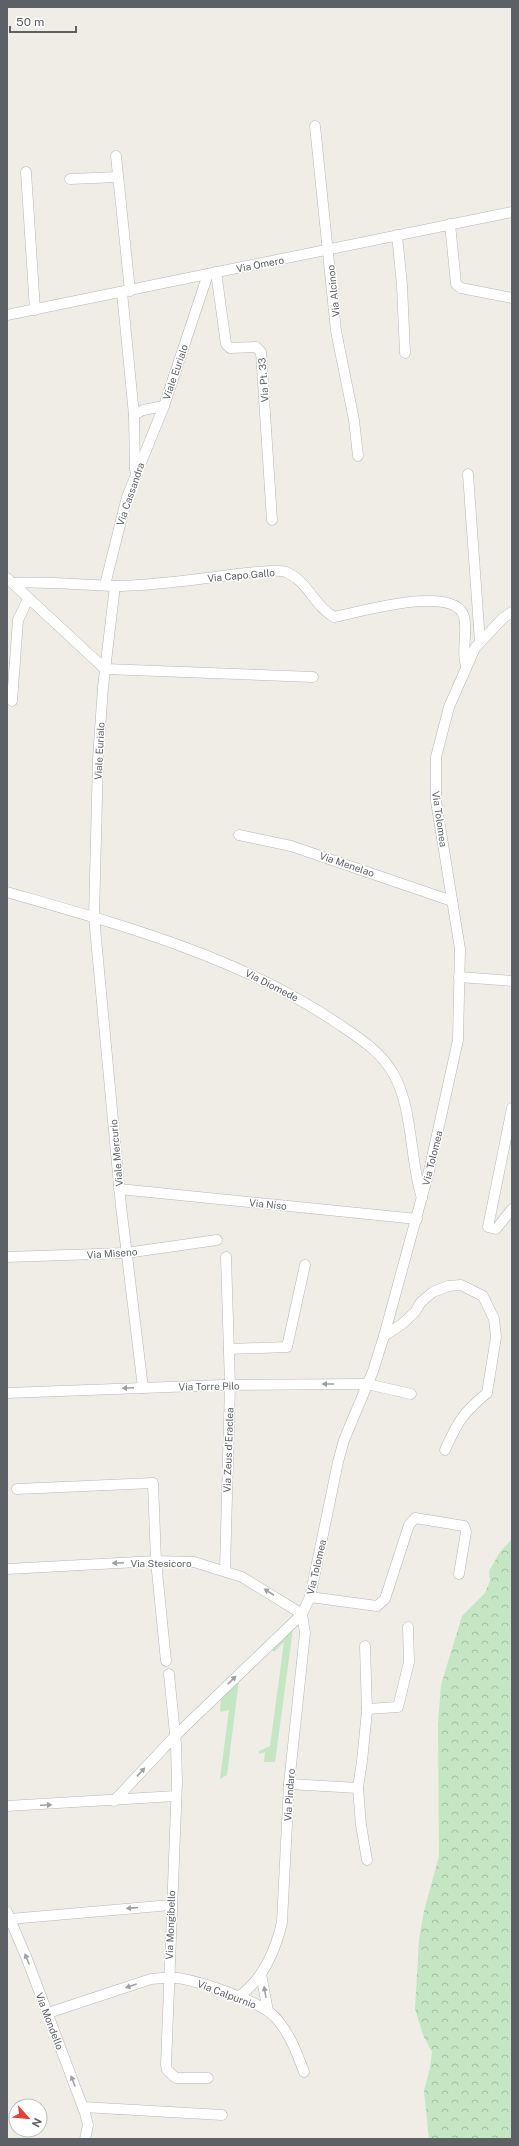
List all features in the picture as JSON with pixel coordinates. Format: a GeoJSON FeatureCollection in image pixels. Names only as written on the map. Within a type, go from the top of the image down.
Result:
{"type":"FeatureCollection","features":[{"type":"Feature","properties":{"kind":"street","name":"Via Alcinoo"},"geometry":{"type":"LineString","coordinates":[[315,126],[336,332],[354,420],[358,456]]}},
{"type":"Feature","properties":{"kind":"street"},"geometry":{"type":"LineString","coordinates":[[116,156],[134,415],[136,467],[127,497]]}},
{"type":"Feature","properties":{"kind":"street"},"geometry":{"type":"LineString","coordinates":[[26,172],[35,310]]}},
{"type":"Feature","properties":{"kind":"street"},"geometry":{"type":"LineString","coordinates":[[70,179],[118,177]]}},
{"type":"Feature","properties":{"kind":"street","name":"Via Omero"},"geometry":{"type":"LineString","coordinates":[[7,315],[512,212]]}},
{"type":"Feature","properties":{"kind":"street"},"geometry":{"type":"LineString","coordinates":[[450,224],[456,284],[461,288],[512,298]]}},
{"type":"Feature","properties":{"kind":"street"},"geometry":{"type":"LineString","coordinates":[[397,235],[402,285],[405,353]]}},
{"type":"Feature","properties":{"kind":"street","name":"Viale Eurialo"},"geometry":{"type":"LineString","coordinates":[[134,415],[143,410],[164,406],[212,273]]}},
{"type":"Feature","properties":{"kind":"street","name":"Via Pt. 33"},"geometry":{"type":"LineString","coordinates":[[212,273],[226,344],[230,348],[256,347],[261,352],[272,520]]}},
{"type":"Feature","properties":{"kind":"street","name":"Via Cassandra"},"geometry":{"type":"LineString","coordinates":[[110,585],[127,497],[164,406]]}},
{"type":"Feature","properties":{"kind":"street"},"geometry":{"type":"LineString","coordinates":[[468,474],[480,642]]}},
{"type":"Feature","properties":{"kind":"street","name":"Via Capo Gallo"},"geometry":{"type":"LineString","coordinates":[[10,580],[110,585],[148,585],[248,573],[284,571],[298,578],[326,613],[334,617],[418,600],[446,603],[457,606],[464,616],[463,656],[466,666]]}},
{"type":"Feature","properties":{"kind":"street"},"geometry":{"type":"LineString","coordinates":[[10,580],[28,599],[105,669],[313,677]]}},
{"type":"Feature","properties":{"kind":"street","name":"Viale Eurialo"},"geometry":{"type":"LineString","coordinates":[[94,917],[98,759],[110,585]]}},
{"type":"Feature","properties":{"kind":"street"},"geometry":{"type":"LineString","coordinates":[[12,701],[18,620],[28,599]]}},
{"type":"Feature","properties":{"kind":"street","name":"Via Tolomea"},"geometry":{"type":"LineString","coordinates":[[114,1801],[175,1736],[302,1614],[310,1597],[340,1454],[373,1371],[384,1336],[422,1200],[445,1108],[458,1040],[460,949],[436,801],[436,757],[449,707],[475,648],[512,612]]}},
{"type":"Feature","properties":{"kind":"street","name":"Via Menelao"},"geometry":{"type":"LineString","coordinates":[[239,835],[291,846],[452,901]]}},
{"type":"Feature","properties":{"kind":"street","name":"Via Diomede"},"geometry":{"type":"LineString","coordinates":[[7,892],[94,917],[171,943],[262,980],[314,1007],[367,1043],[387,1062],[395,1077],[406,1117],[414,1155],[416,1178],[422,1200]]}},
{"type":"Feature","properties":{"kind":"street","name":"Viale Mercurio"},"geometry":{"type":"LineString","coordinates":[[94,917],[119,1189],[143,1388]]}},
{"type":"Feature","properties":{"kind":"street"},"geometry":{"type":"LineString","coordinates":[[459,977],[512,981]]}},
{"type":"Feature","properties":{"kind":"street"},"geometry":{"type":"LineString","coordinates":[[512,1108],[488,1228],[496,1229],[512,1209]]}},
{"type":"Feature","properties":{"kind":"street","name":"Via Niso"},"geometry":{"type":"LineString","coordinates":[[119,1189],[416,1219]]}},
{"type":"Feature","properties":{"kind":"street","name":"Via Miseno"},"geometry":{"type":"LineString","coordinates":[[7,1257],[126,1253],[217,1240]]}},
{"type":"Feature","properties":{"kind":"street","name":"Via Zeus d'Eraclea"},"geometry":{"type":"LineString","coordinates":[[225,1570],[230,1385],[226,1258]]}},
{"type":"Feature","properties":{"kind":"street"},"geometry":{"type":"LineString","coordinates":[[229,1349],[287,1347],[305,1265]]}},
{"type":"Feature","properties":{"kind":"street"},"geometry":{"type":"LineString","coordinates":[[384,1336],[416,1312],[421,1302],[433,1292],[448,1286],[460,1285],[483,1296],[494,1319],[496,1337],[489,1388],[487,1393],[469,1407],[457,1425],[445,1450]]}},
{"type":"Feature","properties":{"kind":"street","name":"Via Torre Pilo"},"geometry":{"type":"LineString","coordinates":[[7,1393],[230,1385],[367,1384],[411,1394]]}},
{"type":"Feature","properties":{"kind":"street"},"geometry":{"type":"LineString","coordinates":[[17,1489],[153,1483],[156,1561],[166,1660]]}},
{"type":"Feature","properties":{"kind":"street"},"geometry":{"type":"LineString","coordinates":[[310,1597],[377,1606],[385,1600],[409,1526],[415,1518],[464,1526],[466,1532],[459,1574]]}},
{"type":"Feature","properties":{"kind":"street","name":"Via Stesicoro"},"geometry":{"type":"LineString","coordinates":[[7,1568],[156,1561],[194,1562],[225,1570],[259,1586],[302,1614]]}},
{"type":"Feature","properties":{"kind":"street","name":"Via Pindaro"},"geometry":{"type":"LineString","coordinates":[[238,1997],[245,1993],[262,1974],[279,1936],[282,1922],[288,1784],[306,1633],[302,1614]]}},
{"type":"Feature","properties":{"kind":"street"},"geometry":{"type":"LineString","coordinates":[[367,1709],[398,1707],[409,1662],[408,1627]]}},
{"type":"Feature","properties":{"kind":"street"},"geometry":{"type":"LineString","coordinates":[[366,1646],[367,1709],[358,1788],[361,1825],[367,1860]]}},
{"type":"Feature","properties":{"kind":"street","name":"Via Mongibello"},"geometry":{"type":"LineString","coordinates":[[169,1674],[175,1736],[176,1796],[168,1977],[167,2070],[171,2074],[182,2079],[208,2078]]}},
{"type":"Feature","properties":{"kind":"street"},"geometry":{"type":"LineString","coordinates":[[288,1784],[358,1788]]}},
{"type":"Feature","properties":{"kind":"street"},"geometry":{"type":"LineString","coordinates":[[7,1806],[114,1801],[176,1796]]}},
{"type":"Feature","properties":{"kind":"street"},"geometry":{"type":"LineString","coordinates":[[8,1916],[171,1905]]}},
{"type":"Feature","properties":{"kind":"street","name":"Via Mondello"},"geometry":{"type":"LineString","coordinates":[[8,1916],[48,2013],[83,2107],[87,2119],[86,2135]]}},
{"type":"Feature","properties":{"kind":"street"},"geometry":{"type":"LineString","coordinates":[[262,1974],[268,2010]]}},
{"type":"Feature","properties":{"kind":"street","name":"Via Calpurnio"},"geometry":{"type":"LineString","coordinates":[[48,2013],[151,1979],[168,1977],[203,1984],[268,2010],[286,2031],[304,2072]]}},
{"type":"Feature","properties":{"kind":"street"},"geometry":{"type":"LineString","coordinates":[[83,2107],[222,2116]]}},
{"type":"Feature","properties":{"kind":"green space"},"geometry":{"type":"Polygon","coordinates":[[[512,1539],[512,2139],[429,2139],[424,2091],[430,2068],[432,2052],[423,2035],[415,2009],[419,1940],[424,1911],[439,1856],[438,1724],[441,1685],[462,1616],[485,1593],[490,1581],[489,1571],[500,1552],[512,1539]]]}},
{"type":"Feature","properties":{"kind":"green space"},"geometry":{"type":"Polygon","coordinates":[[[293,1629],[275,1762],[264,1762],[265,1752],[259,1754],[259,1751],[270,1746],[284,1642],[274,1652],[271,1649],[293,1629]]]}},
{"type":"Feature","properties":{"kind":"green space"},"geometry":{"type":"Polygon","coordinates":[[[239,1680],[227,1775],[220,1779],[229,1710],[220,1712],[221,1697],[239,1680]]]}}]}
